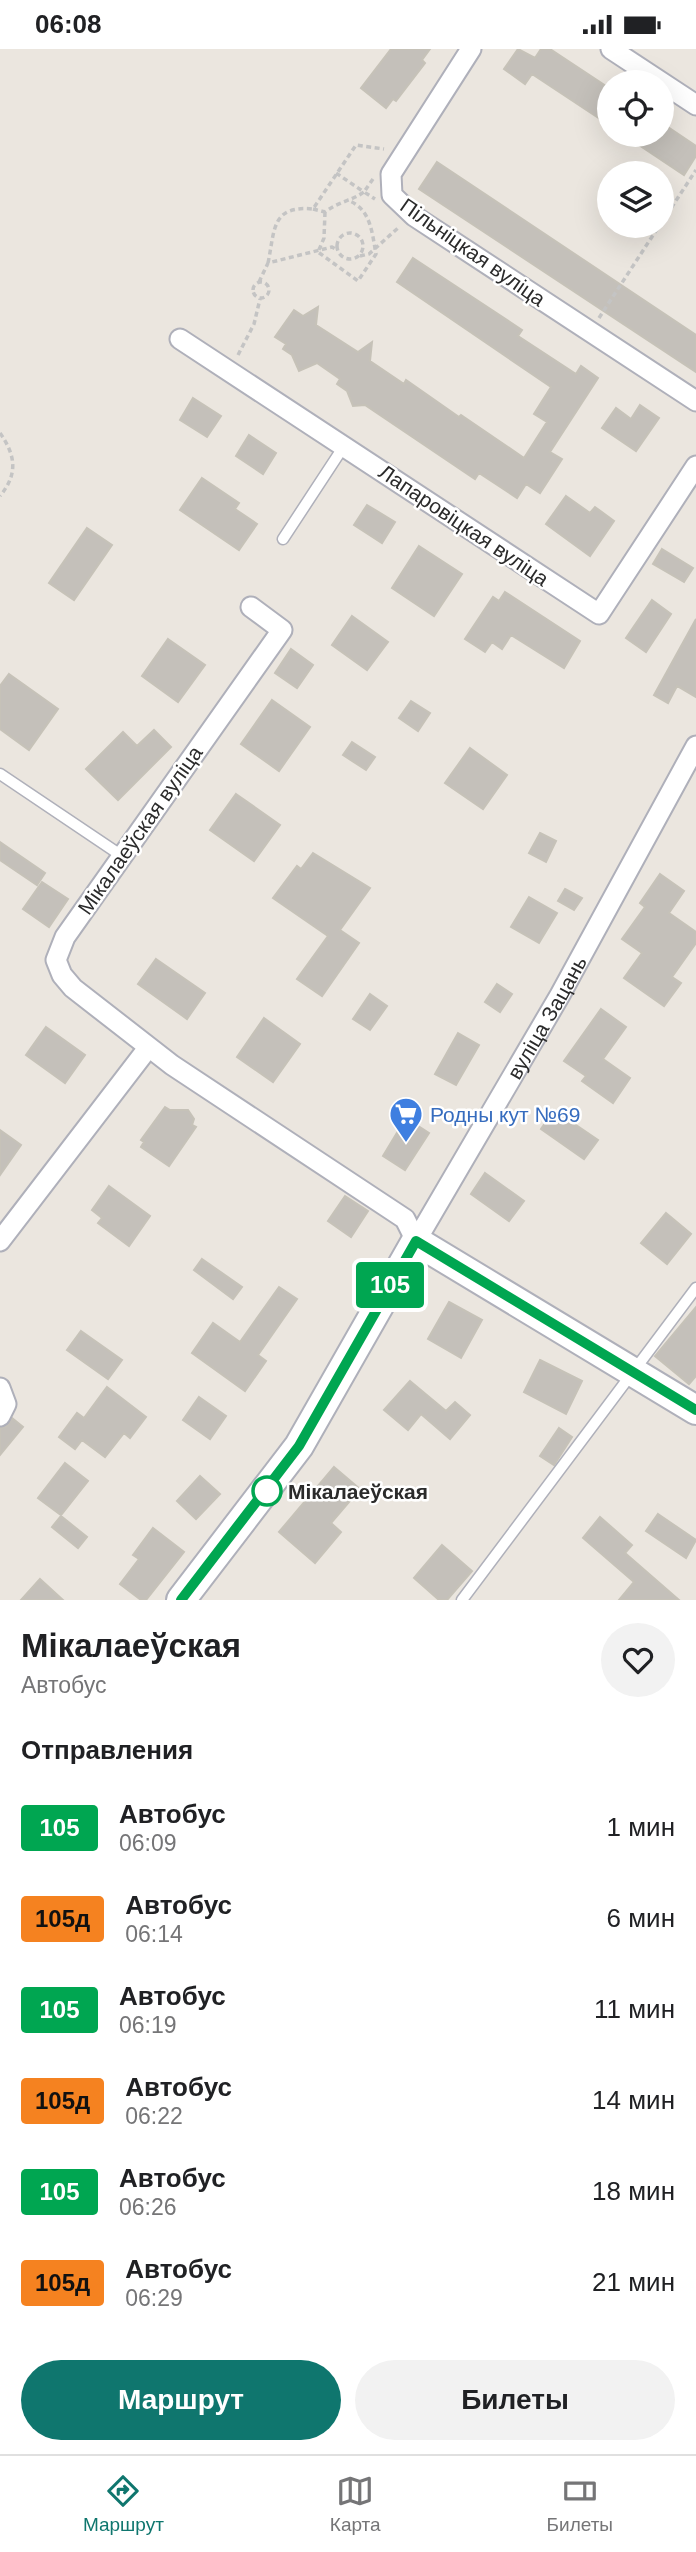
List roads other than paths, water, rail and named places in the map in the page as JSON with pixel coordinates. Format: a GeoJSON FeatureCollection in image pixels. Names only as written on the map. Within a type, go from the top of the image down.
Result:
{"type":"FeatureCollection","features":[{"type":"Feature","properties":{"kind":"street","name":"Пільніцкая вуліца"},"geometry":{"type":"LineString","coordinates":[[471,49],[391,174],[392,195],[414,216],[696,401]]}},
{"type":"Feature","properties":{"kind":"street"},"geometry":{"type":"LineString","coordinates":[[611,49],[696,105]]}},
{"type":"Feature","properties":{"kind":"street","name":"Лапаровіцкая вуліца"},"geometry":{"type":"LineString","coordinates":[[180,339],[599,614],[696,465]]}},
{"type":"Feature","properties":{"kind":"street","name":"Мікалаеўская вуліца"},"geometry":{"type":"LineString","coordinates":[[251,607],[282,630],[65,937],[56,960],[62,975],[73,988],[148,1048],[405,1219],[416,1241]]}},
{"type":"Feature","properties":{"kind":"street","name":"вуліца Зацань"},"geometry":{"type":"LineString","coordinates":[[181,1600],[299,1446],[560,995],[696,746]]}},
{"type":"Feature","properties":{"kind":"street"},"geometry":{"type":"LineString","coordinates":[[0,1241],[148,1048]]}},
{"type":"Feature","properties":{"kind":"street"},"geometry":{"type":"LineString","coordinates":[[416,1241],[696,1410]]}},
{"type":"Feature","properties":{"kind":"street"},"geometry":{"type":"LineString","coordinates":[[0,1388],[6,1403],[0,1416]]}},
{"type":"Feature","properties":{"kind":"lane"},"geometry":{"type":"LineString","coordinates":[[283,539],[344,446]]}},
{"type":"Feature","properties":{"kind":"lane"},"geometry":{"type":"LineString","coordinates":[[0,774],[122,856]]}},
{"type":"Feature","properties":{"kind":"lane"},"geometry":{"type":"LineString","coordinates":[[462,1600],[696,1288]]}},
{"type":"Feature","properties":{"kind":"place","name":"Родны кут №69"},"geometry":{"type":"Point","coordinates":[406,1144]}},
{"type":"Feature","properties":{"kind":"place","name":"Мікалаеўская"},"geometry":{"type":"Point","coordinates":[267,1491]}}]}
